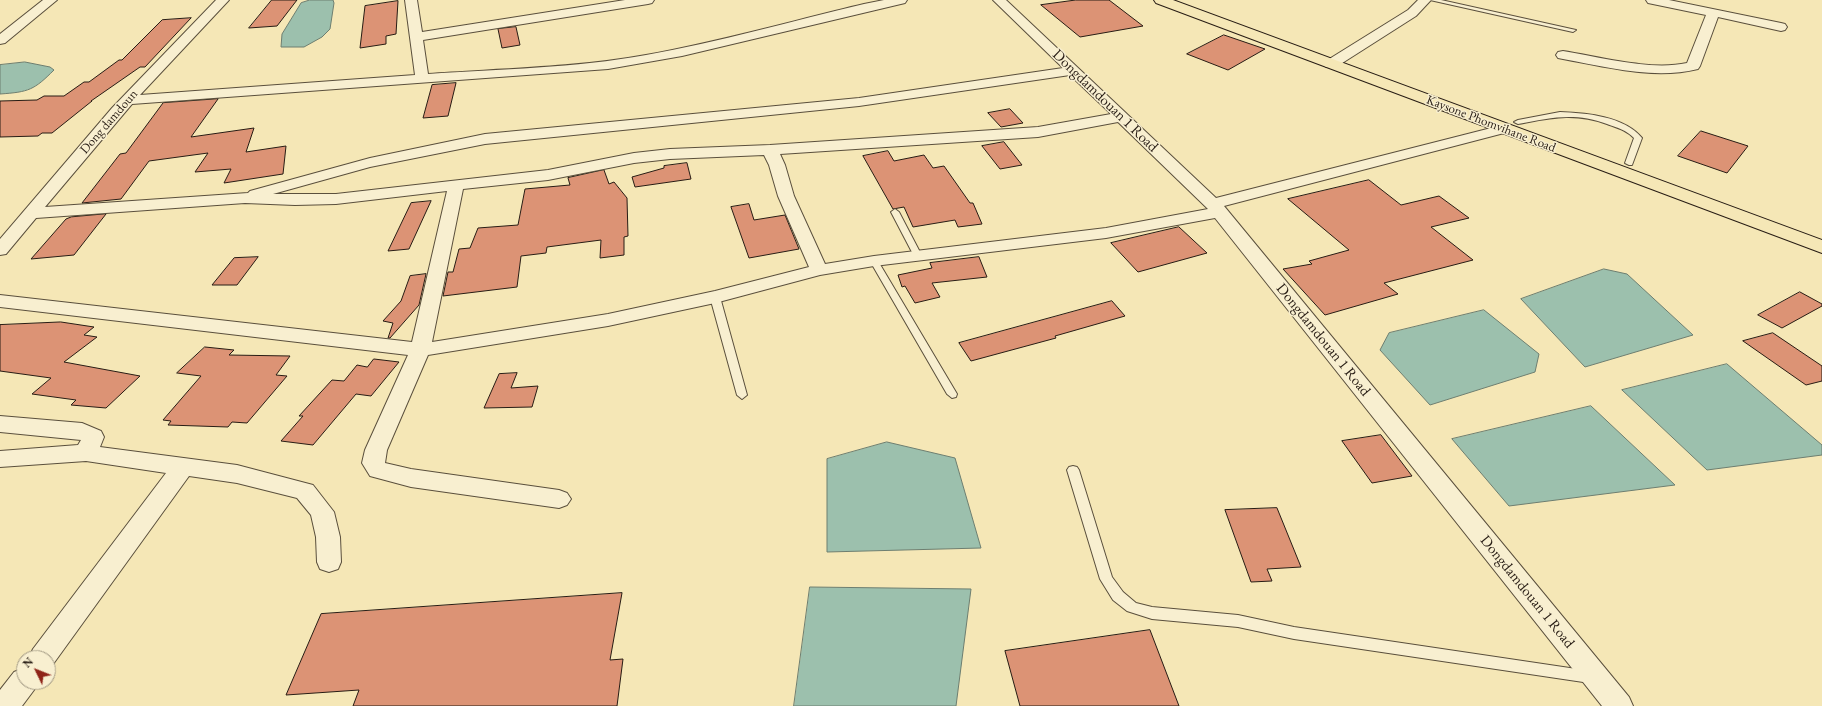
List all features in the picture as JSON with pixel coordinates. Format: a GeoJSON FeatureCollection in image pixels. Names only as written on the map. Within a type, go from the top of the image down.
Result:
{"type":"FeatureCollection","features":[{"type":"Feature","properties":{"kind":"highway","name":"Kaysone Phomvihane Road"},"geometry":{"type":"LineString","coordinates":[[1161,0],[1336,60]]}},
{"type":"Feature","properties":{"kind":"highway","name":"Kaysone Phomvihane Road"},"geometry":{"type":"LineString","coordinates":[[1187,0],[1336,60],[1510,125],[1616,163],[1822,233]]}},
{"type":"Feature","properties":{"kind":"highway","name":"Kaysone Phomvihane Road"},"geometry":{"type":"LineString","coordinates":[[1616,163],[1822,247]]}},
{"type":"Feature","properties":{"kind":"street"},"geometry":{"type":"LineString","coordinates":[[0,40],[51,0]]}},
{"type":"Feature","properties":{"kind":"street","name":"Dong damdoun"},"geometry":{"type":"LineString","coordinates":[[1,248],[127,100],[223,0]]}},
{"type":"Feature","properties":{"kind":"street"},"geometry":{"type":"LineString","coordinates":[[411,0],[422,78]]}},
{"type":"Feature","properties":{"kind":"street"},"geometry":{"type":"LineString","coordinates":[[416,37],[605,4],[648,0]]}},
{"type":"Feature","properties":{"kind":"street"},"geometry":{"type":"LineString","coordinates":[[127,100],[608,65],[645,60],[742,39],[848,10],[902,0]]}},
{"type":"Feature","properties":{"kind":"street","name":"Dongdamdouan 1 Road"},"geometry":{"type":"LineString","coordinates":[[999,0],[1216,208],[1619,706]]}},
{"type":"Feature","properties":{"kind":"street"},"geometry":{"type":"LineString","coordinates":[[1336,60],[1412,13],[1425,0]]}},
{"type":"Feature","properties":{"kind":"street"},"geometry":{"type":"LineString","coordinates":[[1652,0],[1781,27]]}},
{"type":"Feature","properties":{"kind":"street"},"geometry":{"type":"LineString","coordinates":[[1563,55],[1658,68],[1684,69],[1693,66],[1713,13]]}},
{"type":"Feature","properties":{"kind":"street"},"geometry":{"type":"LineString","coordinates":[[245,198],[298,181],[432,148],[485,139],[859,102],[1073,71]]}},
{"type":"Feature","properties":{"kind":"street"},"geometry":{"type":"LineString","coordinates":[[31,213],[245,198],[295,200],[336,199],[548,176],[634,158],[670,154],[770,150],[1038,132],[1121,117]]}},
{"type":"Feature","properties":{"kind":"street"},"geometry":{"type":"LineString","coordinates":[[0,301],[420,350],[608,320],[715,297],[819,270],[874,261],[1074,237],[1216,208],[1510,125]]}},
{"type":"Feature","properties":{"kind":"street"},"geometry":{"type":"LineString","coordinates":[[770,150],[786,196],[819,270]]}},
{"type":"Feature","properties":{"kind":"street"},"geometry":{"type":"LineString","coordinates":[[456,186],[420,350],[376,450],[373,463],[378,470],[411,478],[559,499]]}},
{"type":"Feature","properties":{"kind":"street"},"geometry":{"type":"LineString","coordinates":[[0,424],[82,431],[93,437],[86,453]]}},
{"type":"Feature","properties":{"kind":"street"},"geometry":{"type":"LineString","coordinates":[[0,459],[86,453],[237,474],[305,491],[322,512],[328,537],[329,562]]}},
{"type":"Feature","properties":{"kind":"street"},"geometry":{"type":"LineString","coordinates":[[48,650],[184,466]]}},
{"type":"Feature","properties":{"kind":"street"},"geometry":{"type":"LineString","coordinates":[[5,706],[17,690]]}},
{"type":"Feature","properties":{"kind":"lane"},"geometry":{"type":"LineString","coordinates":[[1433,0],[1573,30]]}},
{"type":"Feature","properties":{"kind":"lane"},"geometry":{"type":"LineString","coordinates":[[1510,125],[1560,114],[1592,116],[1629,129],[1638,138],[1616,163]]}},
{"type":"Feature","properties":{"kind":"lane"},"geometry":{"type":"LineString","coordinates":[[895,212],[918,256]]}},
{"type":"Feature","properties":{"kind":"lane"},"geometry":{"type":"LineString","coordinates":[[874,261],[952,394]]}},
{"type":"Feature","properties":{"kind":"lane"},"geometry":{"type":"LineString","coordinates":[[715,297],[742,395]]}},
{"type":"Feature","properties":{"kind":"lane"},"geometry":{"type":"LineString","coordinates":[[1073,470],[1106,579],[1118,596],[1132,606],[1152,613],[1238,621],[1294,633],[1596,678]]}},
{"type":"Feature","properties":{"kind":"shaded area"},"geometry":{"type":"Polygon","coordinates":[[[310,0],[333,0],[334,3],[330,29],[322,37],[304,47],[281,47],[282,34],[301,3],[310,0]]]}},
{"type":"Feature","properties":{"kind":"shaded area"},"geometry":{"type":"Polygon","coordinates":[[[25,62],[50,67],[54,70],[36,86],[30,89],[0,94],[0,65],[25,62]]]}},
{"type":"Feature","properties":{"kind":"shaded area"},"geometry":{"type":"Polygon","coordinates":[[[1604,269],[1627,274],[1693,335],[1585,367],[1521,299],[1604,269]]]}},
{"type":"Feature","properties":{"kind":"shaded area"},"geometry":{"type":"Polygon","coordinates":[[[1484,310],[1539,354],[1535,372],[1430,405],[1380,350],[1389,333],[1484,310]]]}},
{"type":"Feature","properties":{"kind":"shaded area"},"geometry":{"type":"Polygon","coordinates":[[[1727,364],[1822,445],[1822,455],[1707,470],[1622,390],[1727,364]]]}},
{"type":"Feature","properties":{"kind":"shaded area"},"geometry":{"type":"Polygon","coordinates":[[[1591,406],[1675,485],[1509,506],[1452,439],[1591,406]]]}},
{"type":"Feature","properties":{"kind":"shaded area"},"geometry":{"type":"Polygon","coordinates":[[[887,442],[955,458],[981,548],[827,552],[827,459],[887,442]]]}},
{"type":"Feature","properties":{"kind":"shaded area"},"geometry":{"type":"Polygon","coordinates":[[[810,587],[971,589],[956,706],[794,706],[810,587]]]}},
{"type":"Feature","properties":{"kind":"building"},"geometry":{"type":"Polygon","coordinates":[[[272,0],[297,0],[277,26],[249,28],[272,0]]]}},
{"type":"Feature","properties":{"kind":"building"},"geometry":{"type":"Polygon","coordinates":[[[1076,0],[1109,0],[1143,26],[1080,37],[1041,5],[1076,0]]]}},
{"type":"Feature","properties":{"kind":"building"},"geometry":{"type":"Polygon","coordinates":[[[398,1],[396,34],[386,36],[386,44],[360,48],[365,6],[398,1]]]}},
{"type":"Feature","properties":{"kind":"building"},"geometry":{"type":"Polygon","coordinates":[[[191,18],[145,67],[140,67],[91,101],[52,133],[42,133],[38,136],[0,137],[0,101],[37,100],[44,96],[64,96],[84,82],[89,82],[119,60],[122,60],[162,20],[191,18]]]}},
{"type":"Feature","properties":{"kind":"building"},"geometry":{"type":"Polygon","coordinates":[[[516,27],[520,45],[502,48],[498,29],[516,27]]]}},
{"type":"Feature","properties":{"kind":"building"},"geometry":{"type":"Polygon","coordinates":[[[1224,35],[1265,49],[1228,70],[1187,54],[1224,35]]]}},
{"type":"Feature","properties":{"kind":"building"},"geometry":{"type":"Polygon","coordinates":[[[456,83],[448,116],[423,118],[432,85],[456,83]]]}},
{"type":"Feature","properties":{"kind":"building"},"geometry":{"type":"Polygon","coordinates":[[[218,99],[191,137],[254,128],[246,152],[286,146],[283,174],[224,183],[231,169],[195,172],[208,153],[149,161],[121,199],[82,203],[120,154],[126,153],[163,103],[218,99]]]}},
{"type":"Feature","properties":{"kind":"building"},"geometry":{"type":"Polygon","coordinates":[[[1010,109],[1023,123],[1001,127],[988,113],[1010,109]]]}},
{"type":"Feature","properties":{"kind":"building"},"geometry":{"type":"Polygon","coordinates":[[[1701,131],[1748,146],[1727,173],[1678,156],[1701,131]]]}},
{"type":"Feature","properties":{"kind":"building"},"geometry":{"type":"Polygon","coordinates":[[[1004,142],[1022,165],[1000,169],[982,146],[1004,142]]]}},
{"type":"Feature","properties":{"kind":"building"},"geometry":{"type":"Polygon","coordinates":[[[888,151],[894,161],[924,155],[933,168],[944,166],[970,203],[973,203],[982,224],[958,227],[955,220],[913,227],[904,207],[893,209],[863,156],[888,151]]]}},
{"type":"Feature","properties":{"kind":"building"},"geometry":{"type":"Polygon","coordinates":[[[687,163],[691,179],[635,187],[632,177],[664,168],[664,166],[687,163]]]}},
{"type":"Feature","properties":{"kind":"building"},"geometry":{"type":"Polygon","coordinates":[[[604,170],[609,184],[614,182],[627,198],[628,236],[624,237],[624,255],[600,258],[601,240],[547,247],[546,253],[521,256],[517,287],[443,296],[448,272],[453,272],[459,249],[470,248],[478,228],[518,225],[525,189],[570,185],[568,178],[604,170]]]}},
{"type":"Feature","properties":{"kind":"building"},"geometry":{"type":"Polygon","coordinates":[[[1369,180],[1401,205],[1439,196],[1469,218],[1431,227],[1473,260],[1384,283],[1398,294],[1325,315],[1283,269],[1312,264],[1309,261],[1349,250],[1288,199],[1369,180]]]}},
{"type":"Feature","properties":{"kind":"building"},"geometry":{"type":"Polygon","coordinates":[[[431,201],[409,249],[388,251],[411,203],[431,201]]]}},
{"type":"Feature","properties":{"kind":"building"},"geometry":{"type":"Polygon","coordinates":[[[749,204],[754,220],[785,215],[799,249],[749,258],[731,207],[749,204]]]}},
{"type":"Feature","properties":{"kind":"building"},"geometry":{"type":"Polygon","coordinates":[[[106,214],[74,255],[31,259],[66,219],[71,217],[106,214]]]}},
{"type":"Feature","properties":{"kind":"building"},"geometry":{"type":"Polygon","coordinates":[[[1179,227],[1207,253],[1138,272],[1111,243],[1179,227]]]}},
{"type":"Feature","properties":{"kind":"building"},"geometry":{"type":"Polygon","coordinates":[[[258,257],[237,285],[212,285],[234,258],[258,257]]]}},
{"type":"Feature","properties":{"kind":"building"},"geometry":{"type":"Polygon","coordinates":[[[979,257],[987,277],[932,283],[940,297],[915,303],[905,286],[902,287],[898,275],[932,268],[930,263],[979,257]]]}},
{"type":"Feature","properties":{"kind":"building"},"geometry":{"type":"Polygon","coordinates":[[[426,274],[419,305],[390,338],[388,338],[393,323],[383,321],[401,301],[410,276],[426,274]]]}},
{"type":"Feature","properties":{"kind":"building"},"geometry":{"type":"Polygon","coordinates":[[[1800,292],[1822,304],[1822,306],[1782,328],[1758,315],[1800,292]]]}},
{"type":"Feature","properties":{"kind":"building"},"geometry":{"type":"Polygon","coordinates":[[[1112,301],[1125,316],[1055,336],[1056,338],[971,361],[959,343],[1112,301]]]}},
{"type":"Feature","properties":{"kind":"building"},"geometry":{"type":"Polygon","coordinates":[[[61,322],[94,327],[84,335],[97,337],[64,362],[140,376],[106,408],[71,405],[76,400],[32,394],[51,378],[0,371],[0,325],[61,322]]]}},
{"type":"Feature","properties":{"kind":"building"},"geometry":{"type":"Polygon","coordinates":[[[1773,333],[1822,366],[1822,381],[1806,385],[1743,341],[1773,333]]]}},
{"type":"Feature","properties":{"kind":"building"},"geometry":{"type":"Polygon","coordinates":[[[205,347],[234,350],[229,355],[290,356],[276,375],[287,376],[247,423],[232,422],[228,427],[168,425],[171,421],[163,420],[201,376],[177,373],[205,347]]]}},
{"type":"Feature","properties":{"kind":"building"},"geometry":{"type":"Polygon","coordinates":[[[374,359],[399,362],[371,396],[356,394],[313,445],[281,441],[303,416],[299,416],[332,380],[344,381],[357,365],[367,367],[374,359]]]}},
{"type":"Feature","properties":{"kind":"building"},"geometry":{"type":"Polygon","coordinates":[[[517,373],[511,388],[538,386],[532,407],[484,408],[499,374],[517,373]]]}},
{"type":"Feature","properties":{"kind":"building"},"geometry":{"type":"Polygon","coordinates":[[[1381,435],[1412,476],[1372,483],[1342,441],[1381,435]]]}},
{"type":"Feature","properties":{"kind":"building"},"geometry":{"type":"Polygon","coordinates":[[[1277,508],[1301,567],[1267,569],[1272,581],[1251,582],[1225,510],[1277,508]]]}},
{"type":"Feature","properties":{"kind":"building"},"geometry":{"type":"Polygon","coordinates":[[[622,593],[610,660],[623,659],[617,706],[353,706],[359,690],[286,695],[321,614],[622,593]]]}},
{"type":"Feature","properties":{"kind":"building"},"geometry":{"type":"Polygon","coordinates":[[[1150,630],[1179,706],[1020,706],[1005,651],[1150,630]]]}}]}
